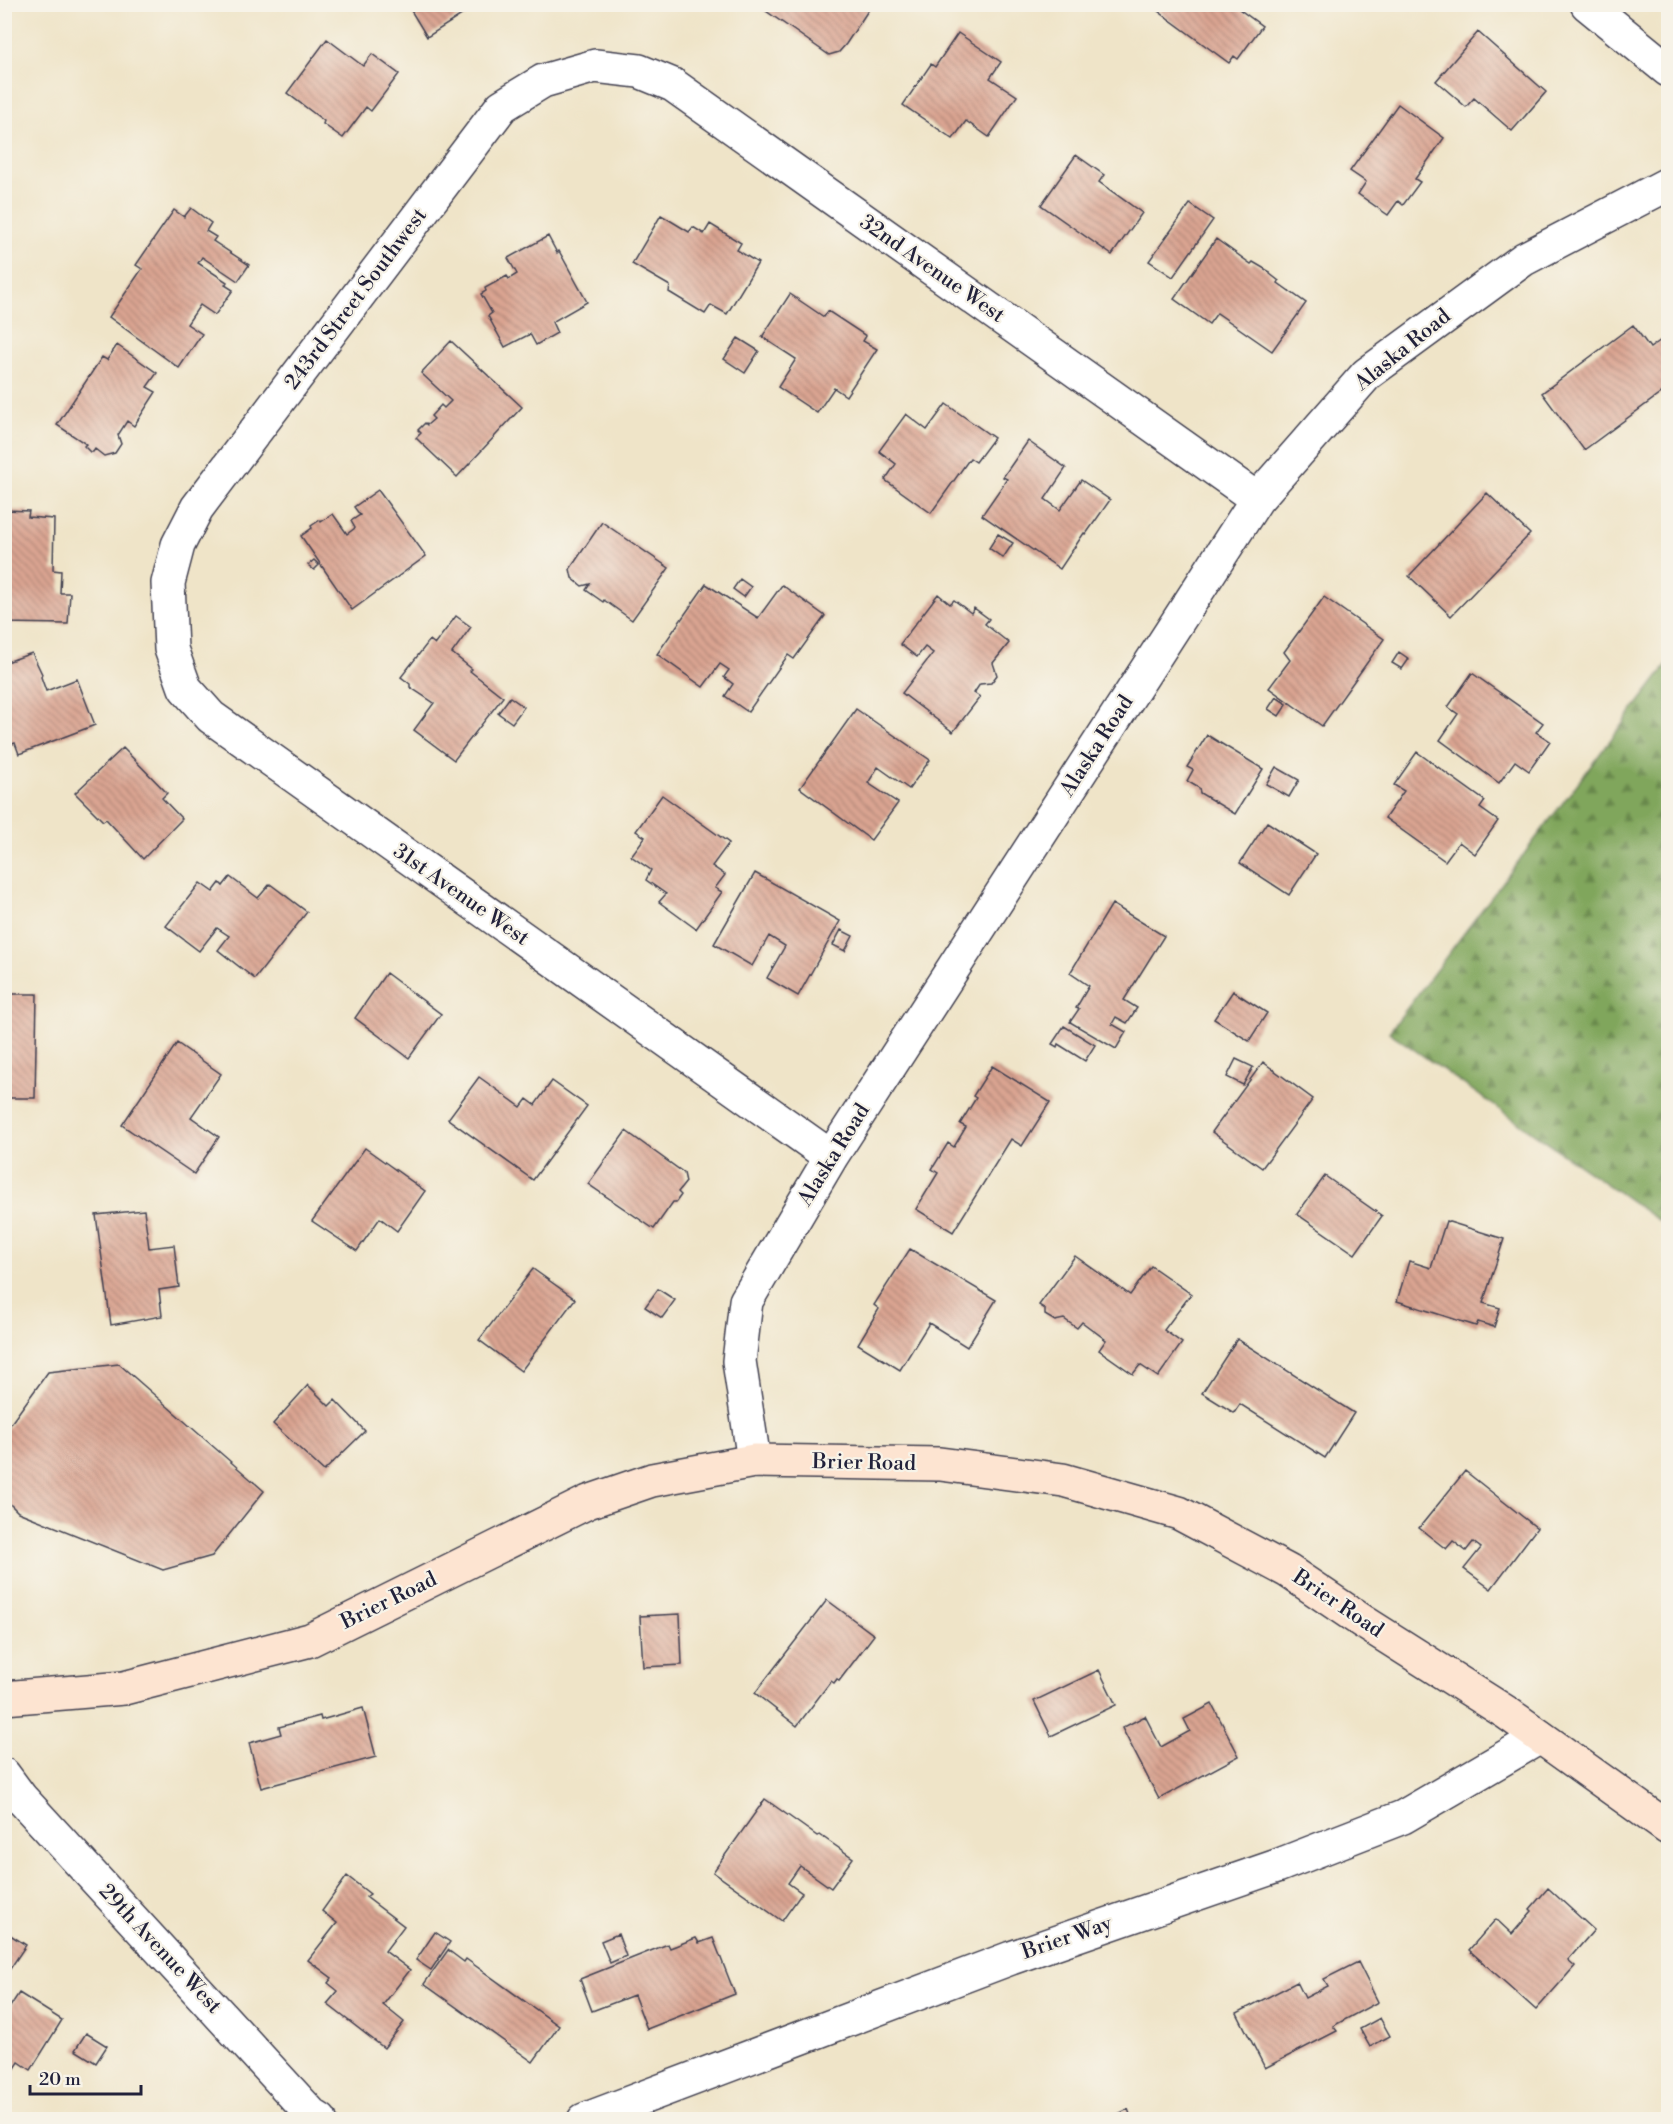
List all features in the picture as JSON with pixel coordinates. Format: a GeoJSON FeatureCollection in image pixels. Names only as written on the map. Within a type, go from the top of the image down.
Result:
{"type":"FeatureCollection","features":[{"type":"Feature","properties":{"kind":"main road","name":"Brier Road"},"geometry":{"type":"LineString","coordinates":[[4,1698],[124,1688],[310,1640],[588,1502],[652,1480],[754,1461],[951,1466],[1063,1480],[1179,1513],[1288,1570],[1362,1622],[1507,1713],[1668,1828]]}},
{"type":"Feature","properties":{"kind":"street"},"geometry":{"type":"LineString","coordinates":[[1587,4],[1668,70]]}},
{"type":"Feature","properties":{"kind":"street","name":"32nd Avenue West"},"geometry":{"type":"LineString","coordinates":[[595,66],[639,71],[674,86],[1257,499]]}},
{"type":"Feature","properties":{"kind":"street","name":"243rd Street Southwest"},"geometry":{"type":"LineString","coordinates":[[168,583],[178,545],[197,508],[502,106],[543,81],[595,66]]}},
{"type":"Feature","properties":{"kind":"street","name":"Alaska Road"},"geometry":{"type":"LineString","coordinates":[[754,1461],[739,1361],[746,1301],[831,1157],[1257,499],[1367,374],[1524,258],[1668,183]]}},
{"type":"Feature","properties":{"kind":"street","name":"31st Avenue West"},"geometry":{"type":"LineString","coordinates":[[168,583],[171,649],[185,688],[211,717],[831,1157]]}},
{"type":"Feature","properties":{"kind":"street","name":"Brier Way"},"geometry":{"type":"LineString","coordinates":[[584,2120],[1011,1958],[1278,1866],[1403,1817],[1540,1737]]}},
{"type":"Feature","properties":{"kind":"street","name":"29th Avenue West"},"geometry":{"type":"LineString","coordinates":[[4,1774],[21,1798],[312,2115],[320,2120]]}},
{"type":"Feature","properties":{"kind":"green space"},"geometry":{"type":"Polygon","coordinates":[[[1668,664],[1668,1227],[1389,1032],[1668,664]]]}},
{"type":"Feature","properties":{"kind":"building"},"geometry":{"type":"Polygon","coordinates":[[[407,4],[479,4],[427,37],[407,4]]]}},
{"type":"Feature","properties":{"kind":"building"},"geometry":{"type":"Polygon","coordinates":[[[756,4],[869,4],[871,6],[846,44],[839,52],[829,55],[756,4]]]}},
{"type":"Feature","properties":{"kind":"building"},"geometry":{"type":"Polygon","coordinates":[[[1162,4],[1232,4],[1262,26],[1238,59],[1234,56],[1229,63],[1158,11],[1162,4]]]}},
{"type":"Feature","properties":{"kind":"building"},"geometry":{"type":"Polygon","coordinates":[[[1478,32],[1546,92],[1512,131],[1474,98],[1466,107],[1436,81],[1478,32]]]}},
{"type":"Feature","properties":{"kind":"building"},"geometry":{"type":"Polygon","coordinates":[[[958,33],[1001,62],[990,78],[1017,96],[989,137],[966,121],[953,139],[903,105],[931,64],[935,67],[958,33]]]}},
{"type":"Feature","properties":{"kind":"building"},"geometry":{"type":"Polygon","coordinates":[[[327,39],[363,66],[372,54],[399,74],[371,111],[366,107],[343,138],[287,93],[327,39]]]}},
{"type":"Feature","properties":{"kind":"building"},"geometry":{"type":"Polygon","coordinates":[[[1398,104],[1444,138],[1415,179],[1420,182],[1403,205],[1398,201],[1388,215],[1358,194],[1366,182],[1350,171],[1398,104]]]}},
{"type":"Feature","properties":{"kind":"building"},"geometry":{"type":"Polygon","coordinates":[[[1076,155],[1104,175],[1099,182],[1142,213],[1112,255],[1041,205],[1076,155]]]}},
{"type":"Feature","properties":{"kind":"building"},"geometry":{"type":"Polygon","coordinates":[[[1190,204],[1213,220],[1173,277],[1149,261],[1190,204]]]}},
{"type":"Feature","properties":{"kind":"building"},"geometry":{"type":"Polygon","coordinates":[[[191,208],[211,223],[206,231],[216,237],[213,241],[249,265],[238,281],[202,257],[198,263],[227,282],[225,285],[233,290],[215,315],[200,305],[187,324],[202,334],[179,368],[109,317],[142,269],[136,265],[174,210],[184,217],[191,208]]]}},
{"type":"Feature","properties":{"kind":"building"},"geometry":{"type":"Polygon","coordinates":[[[661,215],[689,232],[693,227],[704,234],[710,224],[741,243],[737,250],[758,263],[727,314],[711,305],[705,314],[669,292],[670,286],[632,264],[661,215]]]}},
{"type":"Feature","properties":{"kind":"building"},"geometry":{"type":"Polygon","coordinates":[[[548,236],[557,253],[559,251],[587,302],[552,322],[557,333],[536,345],[530,334],[505,347],[488,316],[492,313],[481,294],[486,291],[485,288],[507,276],[509,279],[517,274],[508,258],[548,236]]]}},
{"type":"Feature","properties":{"kind":"building"},"geometry":{"type":"Polygon","coordinates":[[[1216,239],[1251,264],[1253,262],[1270,272],[1279,281],[1278,283],[1306,303],[1272,351],[1217,313],[1209,324],[1174,299],[1216,239]]]}},
{"type":"Feature","properties":{"kind":"building"},"geometry":{"type":"Polygon","coordinates":[[[790,294],[824,317],[828,311],[866,336],[863,341],[877,349],[846,396],[834,388],[817,413],[778,387],[796,359],[762,337],[790,294]]]}},
{"type":"Feature","properties":{"kind":"building"},"geometry":{"type":"Polygon","coordinates":[[[1633,325],[1650,348],[1665,337],[1668,342],[1668,388],[1584,450],[1542,393],[1633,325]]]}},
{"type":"Feature","properties":{"kind":"building"},"geometry":{"type":"Polygon","coordinates":[[[738,338],[759,351],[745,373],[724,359],[738,338]]]}},
{"type":"Feature","properties":{"kind":"building"},"geometry":{"type":"Polygon","coordinates":[[[451,341],[522,407],[457,477],[416,438],[421,433],[418,430],[425,423],[427,425],[434,419],[431,416],[441,405],[444,408],[451,401],[421,373],[451,341]]]}},
{"type":"Feature","properties":{"kind":"building"},"geometry":{"type":"Polygon","coordinates":[[[117,345],[157,373],[147,387],[156,392],[134,426],[127,421],[118,435],[121,444],[115,453],[104,456],[95,449],[90,452],[84,446],[86,444],[57,425],[102,357],[107,360],[117,345]]]}},
{"type":"Feature","properties":{"kind":"building"},"geometry":{"type":"Polygon","coordinates":[[[946,404],[994,438],[976,462],[970,458],[931,513],[885,480],[896,464],[879,451],[906,414],[927,430],[946,404]]]}},
{"type":"Feature","properties":{"kind":"building"},"geometry":{"type":"Polygon","coordinates":[[[1028,441],[1066,468],[1045,499],[1060,510],[1081,480],[1110,500],[1060,569],[982,515],[1007,479],[1003,477],[1028,441]]]}},
{"type":"Feature","properties":{"kind":"building"},"geometry":{"type":"Polygon","coordinates":[[[378,490],[426,556],[352,610],[301,536],[312,528],[311,526],[333,514],[347,534],[355,528],[351,521],[360,515],[354,507],[378,490]]]}},
{"type":"Feature","properties":{"kind":"building"},"geometry":{"type":"Polygon","coordinates":[[[1487,493],[1530,534],[1451,616],[1409,576],[1487,493]]]}},
{"type":"Feature","properties":{"kind":"building"},"geometry":{"type":"Polygon","coordinates":[[[5,510],[29,511],[28,517],[54,519],[53,570],[61,571],[60,593],[70,593],[68,624],[4,623],[5,510]]]}},
{"type":"Feature","properties":{"kind":"building"},"geometry":{"type":"Polygon","coordinates":[[[602,522],[669,568],[632,620],[586,590],[590,584],[582,586],[572,578],[570,569],[602,522]]]}},
{"type":"Feature","properties":{"kind":"building"},"geometry":{"type":"Polygon","coordinates":[[[998,534],[1013,543],[1003,558],[989,548],[998,534]]]}},
{"type":"Feature","properties":{"kind":"building"},"geometry":{"type":"Polygon","coordinates":[[[314,560],[319,565],[314,570],[308,565],[314,560]]]}},
{"type":"Feature","properties":{"kind":"building"},"geometry":{"type":"Polygon","coordinates":[[[740,579],[751,587],[744,597],[733,589],[740,579]]]}},
{"type":"Feature","properties":{"kind":"building"},"geometry":{"type":"Polygon","coordinates":[[[706,584],[758,618],[782,585],[825,616],[794,659],[788,655],[748,712],[725,696],[733,684],[724,677],[729,670],[720,664],[703,687],[657,654],[706,584]]]}},
{"type":"Feature","properties":{"kind":"building"},"geometry":{"type":"Polygon","coordinates":[[[938,594],[950,604],[954,600],[971,613],[974,608],[989,619],[985,624],[1009,643],[993,663],[997,675],[991,683],[980,684],[974,693],[980,697],[953,732],[902,693],[933,653],[925,647],[917,657],[900,644],[938,594]]]}},
{"type":"Feature","properties":{"kind":"building"},"geometry":{"type":"Polygon","coordinates":[[[1324,597],[1384,639],[1322,726],[1269,688],[1290,660],[1284,652],[1324,597]]]}},
{"type":"Feature","properties":{"kind":"building"},"geometry":{"type":"Polygon","coordinates":[[[456,616],[471,627],[452,653],[472,669],[470,671],[503,697],[454,760],[414,730],[434,703],[410,687],[410,684],[401,677],[430,640],[435,644],[456,616]]]}},
{"type":"Feature","properties":{"kind":"building"},"geometry":{"type":"Polygon","coordinates":[[[1399,652],[1409,659],[1402,669],[1392,663],[1399,652]]]}},
{"type":"Feature","properties":{"kind":"building"},"geometry":{"type":"Polygon","coordinates":[[[32,653],[42,674],[46,691],[77,679],[95,725],[19,754],[15,743],[4,747],[4,725],[7,724],[4,716],[4,663],[32,653]]]}},
{"type":"Feature","properties":{"kind":"building"},"geometry":{"type":"Polygon","coordinates":[[[1472,673],[1543,723],[1536,732],[1550,741],[1529,771],[1515,761],[1499,783],[1440,740],[1458,714],[1448,707],[1472,673]]]}},
{"type":"Feature","properties":{"kind":"building"},"geometry":{"type":"Polygon","coordinates":[[[510,697],[524,707],[512,723],[498,713],[510,697]]]}},
{"type":"Feature","properties":{"kind":"building"},"geometry":{"type":"Polygon","coordinates":[[[1276,697],[1287,704],[1279,716],[1268,709],[1276,697]]]}},
{"type":"Feature","properties":{"kind":"building"},"geometry":{"type":"Polygon","coordinates":[[[856,709],[930,760],[909,789],[878,767],[868,783],[898,803],[871,840],[800,788],[856,709]]]}},
{"type":"Feature","properties":{"kind":"building"},"geometry":{"type":"Polygon","coordinates":[[[1207,735],[1263,769],[1235,814],[1200,793],[1199,788],[1187,781],[1193,770],[1187,767],[1207,735]]]}},
{"type":"Feature","properties":{"kind":"building"},"geometry":{"type":"Polygon","coordinates":[[[123,748],[167,793],[162,798],[182,819],[143,859],[106,819],[103,821],[75,793],[123,748]]]}},
{"type":"Feature","properties":{"kind":"building"},"geometry":{"type":"Polygon","coordinates":[[[1417,752],[1485,801],[1480,808],[1498,821],[1475,854],[1459,842],[1445,861],[1385,818],[1404,791],[1394,785],[1417,752]]]}},
{"type":"Feature","properties":{"kind":"building"},"geometry":{"type":"Polygon","coordinates":[[[1276,767],[1299,780],[1289,797],[1266,784],[1276,767]]]}},
{"type":"Feature","properties":{"kind":"building"},"geometry":{"type":"Polygon","coordinates":[[[662,795],[729,843],[712,866],[725,875],[715,888],[722,892],[696,929],[659,902],[666,894],[646,880],[651,870],[631,856],[645,837],[636,831],[662,795]]]}},
{"type":"Feature","properties":{"kind":"building"},"geometry":{"type":"Polygon","coordinates":[[[1267,822],[1316,854],[1289,895],[1240,863],[1267,822]]]}},
{"type":"Feature","properties":{"kind":"building"},"geometry":{"type":"Polygon","coordinates":[[[755,873],[840,921],[798,996],[767,978],[785,946],[769,936],[752,966],[714,944],[755,873]]]}},
{"type":"Feature","properties":{"kind":"building"},"geometry":{"type":"Polygon","coordinates":[[[230,877],[258,898],[270,884],[307,912],[255,979],[218,950],[229,936],[217,928],[199,951],[166,926],[200,883],[213,892],[220,883],[223,886],[230,877]]]}},
{"type":"Feature","properties":{"kind":"building"},"geometry":{"type":"Polygon","coordinates":[[[1112,904],[1164,936],[1124,1000],[1137,1008],[1127,1023],[1116,1017],[1112,1024],[1126,1032],[1116,1049],[1070,1022],[1079,1009],[1076,1008],[1089,986],[1070,973],[1112,904]]]}},
{"type":"Feature","properties":{"kind":"building"},"geometry":{"type":"Polygon","coordinates":[[[841,930],[853,936],[845,951],[833,945],[841,930]]]}},
{"type":"Feature","properties":{"kind":"building"},"geometry":{"type":"Polygon","coordinates":[[[386,973],[441,1014],[409,1058],[355,1018],[386,973]]]}},
{"type":"Feature","properties":{"kind":"building"},"geometry":{"type":"Polygon","coordinates":[[[1233,991],[1267,1013],[1249,1041],[1214,1019],[1233,991]]]}},
{"type":"Feature","properties":{"kind":"building"},"geometry":{"type":"Polygon","coordinates":[[[4,994],[37,994],[35,1098],[4,1098],[4,994]]]}},
{"type":"Feature","properties":{"kind":"building"},"geometry":{"type":"Polygon","coordinates":[[[1064,1026],[1095,1045],[1085,1061],[1058,1044],[1057,1047],[1052,1044],[1064,1026]]]}},
{"type":"Feature","properties":{"kind":"building"},"geometry":{"type":"Polygon","coordinates":[[[177,1043],[221,1074],[191,1117],[219,1137],[194,1174],[122,1125],[177,1043]]]}},
{"type":"Feature","properties":{"kind":"building"},"geometry":{"type":"Polygon","coordinates":[[[1236,1059],[1253,1067],[1243,1085],[1227,1077],[1236,1059]]]}},
{"type":"Feature","properties":{"kind":"building"},"geometry":{"type":"Polygon","coordinates":[[[1263,1062],[1313,1099],[1262,1168],[1212,1132],[1263,1062]]]}},
{"type":"Feature","properties":{"kind":"building"},"geometry":{"type":"Polygon","coordinates":[[[992,1066],[1050,1102],[1022,1146],[1011,1139],[953,1232],[916,1209],[938,1173],[932,1169],[948,1143],[954,1147],[966,1127],[960,1124],[976,1098],[973,1096],[992,1066]]]}},
{"type":"Feature","properties":{"kind":"building"},"geometry":{"type":"Polygon","coordinates":[[[479,1077],[521,1107],[527,1099],[535,1105],[552,1081],[587,1106],[533,1180],[448,1119],[479,1077]]]}},
{"type":"Feature","properties":{"kind":"building"},"geometry":{"type":"Polygon","coordinates":[[[626,1131],[684,1173],[686,1182],[678,1192],[681,1195],[676,1202],[673,1202],[654,1229],[588,1184],[626,1131]]]}},
{"type":"Feature","properties":{"kind":"building"},"geometry":{"type":"Polygon","coordinates":[[[365,1148],[425,1191],[397,1231],[380,1218],[357,1251],[312,1221],[365,1148]]]}},
{"type":"Feature","properties":{"kind":"building"},"geometry":{"type":"Polygon","coordinates":[[[1325,1176],[1382,1216],[1355,1254],[1297,1214],[1325,1176]]]}},
{"type":"Feature","properties":{"kind":"building"},"geometry":{"type":"Polygon","coordinates":[[[144,1210],[149,1248],[174,1245],[179,1287],[159,1290],[162,1316],[111,1325],[96,1215],[144,1210]]]}},
{"type":"Feature","properties":{"kind":"building"},"geometry":{"type":"Polygon","coordinates":[[[1446,1221],[1504,1239],[1483,1303],[1500,1308],[1494,1327],[1478,1322],[1476,1326],[1397,1301],[1409,1261],[1431,1268],[1446,1221]]]}},
{"type":"Feature","properties":{"kind":"building"},"geometry":{"type":"Polygon","coordinates":[[[910,1249],[996,1300],[967,1347],[929,1323],[900,1370],[858,1344],[879,1309],[874,1305],[910,1249]]]}},
{"type":"Feature","properties":{"kind":"building"},"geometry":{"type":"Polygon","coordinates":[[[1075,1256],[1130,1295],[1151,1266],[1191,1294],[1164,1330],[1182,1343],[1158,1377],[1140,1365],[1133,1374],[1099,1350],[1106,1340],[1082,1322],[1077,1328],[1064,1319],[1055,1321],[1045,1315],[1045,1309],[1039,1305],[1075,1256]]]}},
{"type":"Feature","properties":{"kind":"building"},"geometry":{"type":"Polygon","coordinates":[[[533,1269],[575,1299],[521,1371],[479,1340],[533,1269]]]}},
{"type":"Feature","properties":{"kind":"building"},"geometry":{"type":"Polygon","coordinates":[[[658,1289],[675,1300],[662,1318],[645,1307],[658,1289]]]}},
{"type":"Feature","properties":{"kind":"building"},"geometry":{"type":"Polygon","coordinates":[[[1237,1339],[1354,1413],[1325,1458],[1240,1404],[1234,1413],[1202,1393],[1237,1339]]]}},
{"type":"Feature","properties":{"kind":"building"},"geometry":{"type":"Polygon","coordinates":[[[119,1364],[264,1491],[212,1556],[163,1570],[18,1512],[4,1498],[4,1433],[48,1372],[119,1364]]]}},
{"type":"Feature","properties":{"kind":"building"},"geometry":{"type":"Polygon","coordinates":[[[308,1385],[329,1406],[335,1400],[365,1431],[324,1471],[273,1424],[308,1385]]]}},
{"type":"Feature","properties":{"kind":"building"},"geometry":{"type":"Polygon","coordinates":[[[1465,1471],[1537,1528],[1491,1589],[1464,1569],[1481,1548],[1473,1542],[1466,1551],[1453,1541],[1446,1549],[1419,1528],[1465,1471]]]}},
{"type":"Feature","properties":{"kind":"building"},"geometry":{"type":"Polygon","coordinates":[[[827,1600],[874,1635],[839,1681],[837,1679],[834,1683],[831,1681],[797,1726],[755,1693],[827,1600]]]}},
{"type":"Feature","properties":{"kind":"building"},"geometry":{"type":"Polygon","coordinates":[[[680,1614],[682,1665],[643,1667],[640,1616],[680,1614]]]}},
{"type":"Feature","properties":{"kind":"building"},"geometry":{"type":"Polygon","coordinates":[[[1099,1670],[1116,1705],[1051,1736],[1034,1701],[1099,1670]]]}},
{"type":"Feature","properties":{"kind":"building"},"geometry":{"type":"Polygon","coordinates":[[[1212,1704],[1239,1756],[1159,1799],[1122,1728],[1145,1716],[1161,1747],[1190,1731],[1184,1719],[1212,1704]]]}},
{"type":"Feature","properties":{"kind":"building"},"geometry":{"type":"Polygon","coordinates":[[[363,1708],[376,1757],[261,1788],[249,1743],[281,1734],[279,1727],[320,1716],[321,1720],[363,1708]]]}},
{"type":"Feature","properties":{"kind":"building"},"geometry":{"type":"Polygon","coordinates":[[[765,1799],[853,1858],[831,1888],[800,1866],[788,1883],[802,1893],[782,1921],[713,1872],[765,1799]]]}},
{"type":"Feature","properties":{"kind":"building"},"geometry":{"type":"Polygon","coordinates":[[[347,1876],[370,1894],[366,1897],[404,1926],[385,1951],[410,1970],[383,2005],[404,2022],[384,2048],[327,2004],[338,1991],[328,1983],[332,1978],[308,1960],[337,1923],[322,1911],[347,1876]]]}},
{"type":"Feature","properties":{"kind":"building"},"geometry":{"type":"Polygon","coordinates":[[[1548,1888],[1594,1930],[1568,1960],[1575,1966],[1536,2010],[1469,1950],[1496,1919],[1512,1934],[1548,1888]]]}},
{"type":"Feature","properties":{"kind":"building"},"geometry":{"type":"Polygon","coordinates":[[[4,1931],[26,1945],[10,1969],[4,1965],[4,1931]]]}},
{"type":"Feature","properties":{"kind":"building"},"geometry":{"type":"Polygon","coordinates":[[[435,1932],[450,1942],[431,1970],[416,1960],[435,1932]]]}},
{"type":"Feature","properties":{"kind":"building"},"geometry":{"type":"Polygon","coordinates":[[[618,1934],[626,1956],[610,1963],[601,1941],[618,1934]]]}},
{"type":"Feature","properties":{"kind":"building"},"geometry":{"type":"Polygon","coordinates":[[[696,1938],[699,1943],[713,1938],[735,1994],[647,2029],[634,1995],[592,2011],[580,1979],[668,1944],[670,1948],[696,1938]]]}},
{"type":"Feature","properties":{"kind":"building"},"geometry":{"type":"Polygon","coordinates":[[[448,1950],[464,1962],[466,1959],[559,2026],[533,2062],[424,1984],[448,1950]]]}},
{"type":"Feature","properties":{"kind":"building"},"geometry":{"type":"Polygon","coordinates":[[[1358,1962],[1378,2002],[1333,2026],[1337,2031],[1265,2068],[1237,2013],[1297,1982],[1305,1998],[1328,1986],[1324,1979],[1358,1962]]]}},
{"type":"Feature","properties":{"kind":"building"},"geometry":{"type":"Polygon","coordinates":[[[19,1993],[62,2020],[31,2070],[19,2062],[4,2085],[4,2016],[19,1993]]]}},
{"type":"Feature","properties":{"kind":"building"},"geometry":{"type":"Polygon","coordinates":[[[1380,2018],[1390,2036],[1370,2047],[1360,2029],[1380,2018]]]}},
{"type":"Feature","properties":{"kind":"building"},"geometry":{"type":"Polygon","coordinates":[[[86,2033],[107,2046],[96,2063],[75,2050],[86,2033]]]}},
{"type":"Feature","properties":{"kind":"building"},"geometry":{"type":"Polygon","coordinates":[[[1128,2109],[1132,2120],[1106,2120],[1128,2109]]]}}]}
